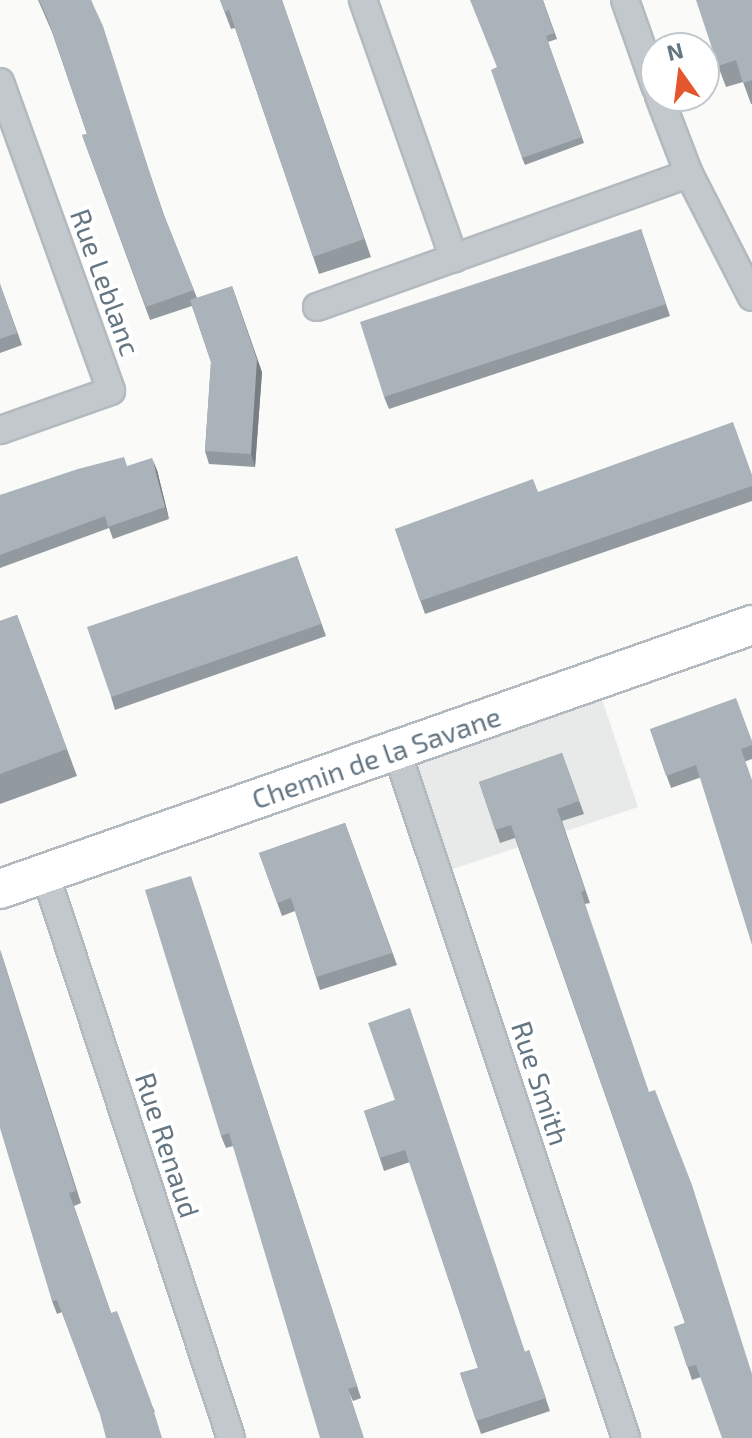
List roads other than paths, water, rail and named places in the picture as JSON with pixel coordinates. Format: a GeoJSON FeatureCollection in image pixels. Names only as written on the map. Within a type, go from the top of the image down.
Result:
{"type":"FeatureCollection","features":[{"type":"Feature","properties":{"kind":"street"},"geometry":{"type":"LineString","coordinates":[[363,0],[454,258]]}},
{"type":"Feature","properties":{"kind":"street"},"geometry":{"type":"LineString","coordinates":[[625,0],[640,43]]}},
{"type":"Feature","properties":{"kind":"street","name":"Rue Leblanc"},"geometry":{"type":"LineString","coordinates":[[0,82],[111,391],[0,430]]}},
{"type":"Feature","properties":{"kind":"street"},"geometry":{"type":"LineString","coordinates":[[665,112],[689,174],[752,297]]}},
{"type":"Feature","properties":{"kind":"street"},"geometry":{"type":"LineString","coordinates":[[317,307],[689,174]]}},
{"type":"Feature","properties":{"kind":"street","name":"Chemin de la Savane"},"geometry":{"type":"LineString","coordinates":[[0,889],[752,625]]}},
{"type":"Feature","properties":{"kind":"street","name":"Rue Smith"},"geometry":{"type":"LineString","coordinates":[[396,749],[626,1438]]}},
{"type":"Feature","properties":{"kind":"street","name":"Rue Renaud"},"geometry":{"type":"LineString","coordinates":[[45,873],[231,1438]]}}]}
